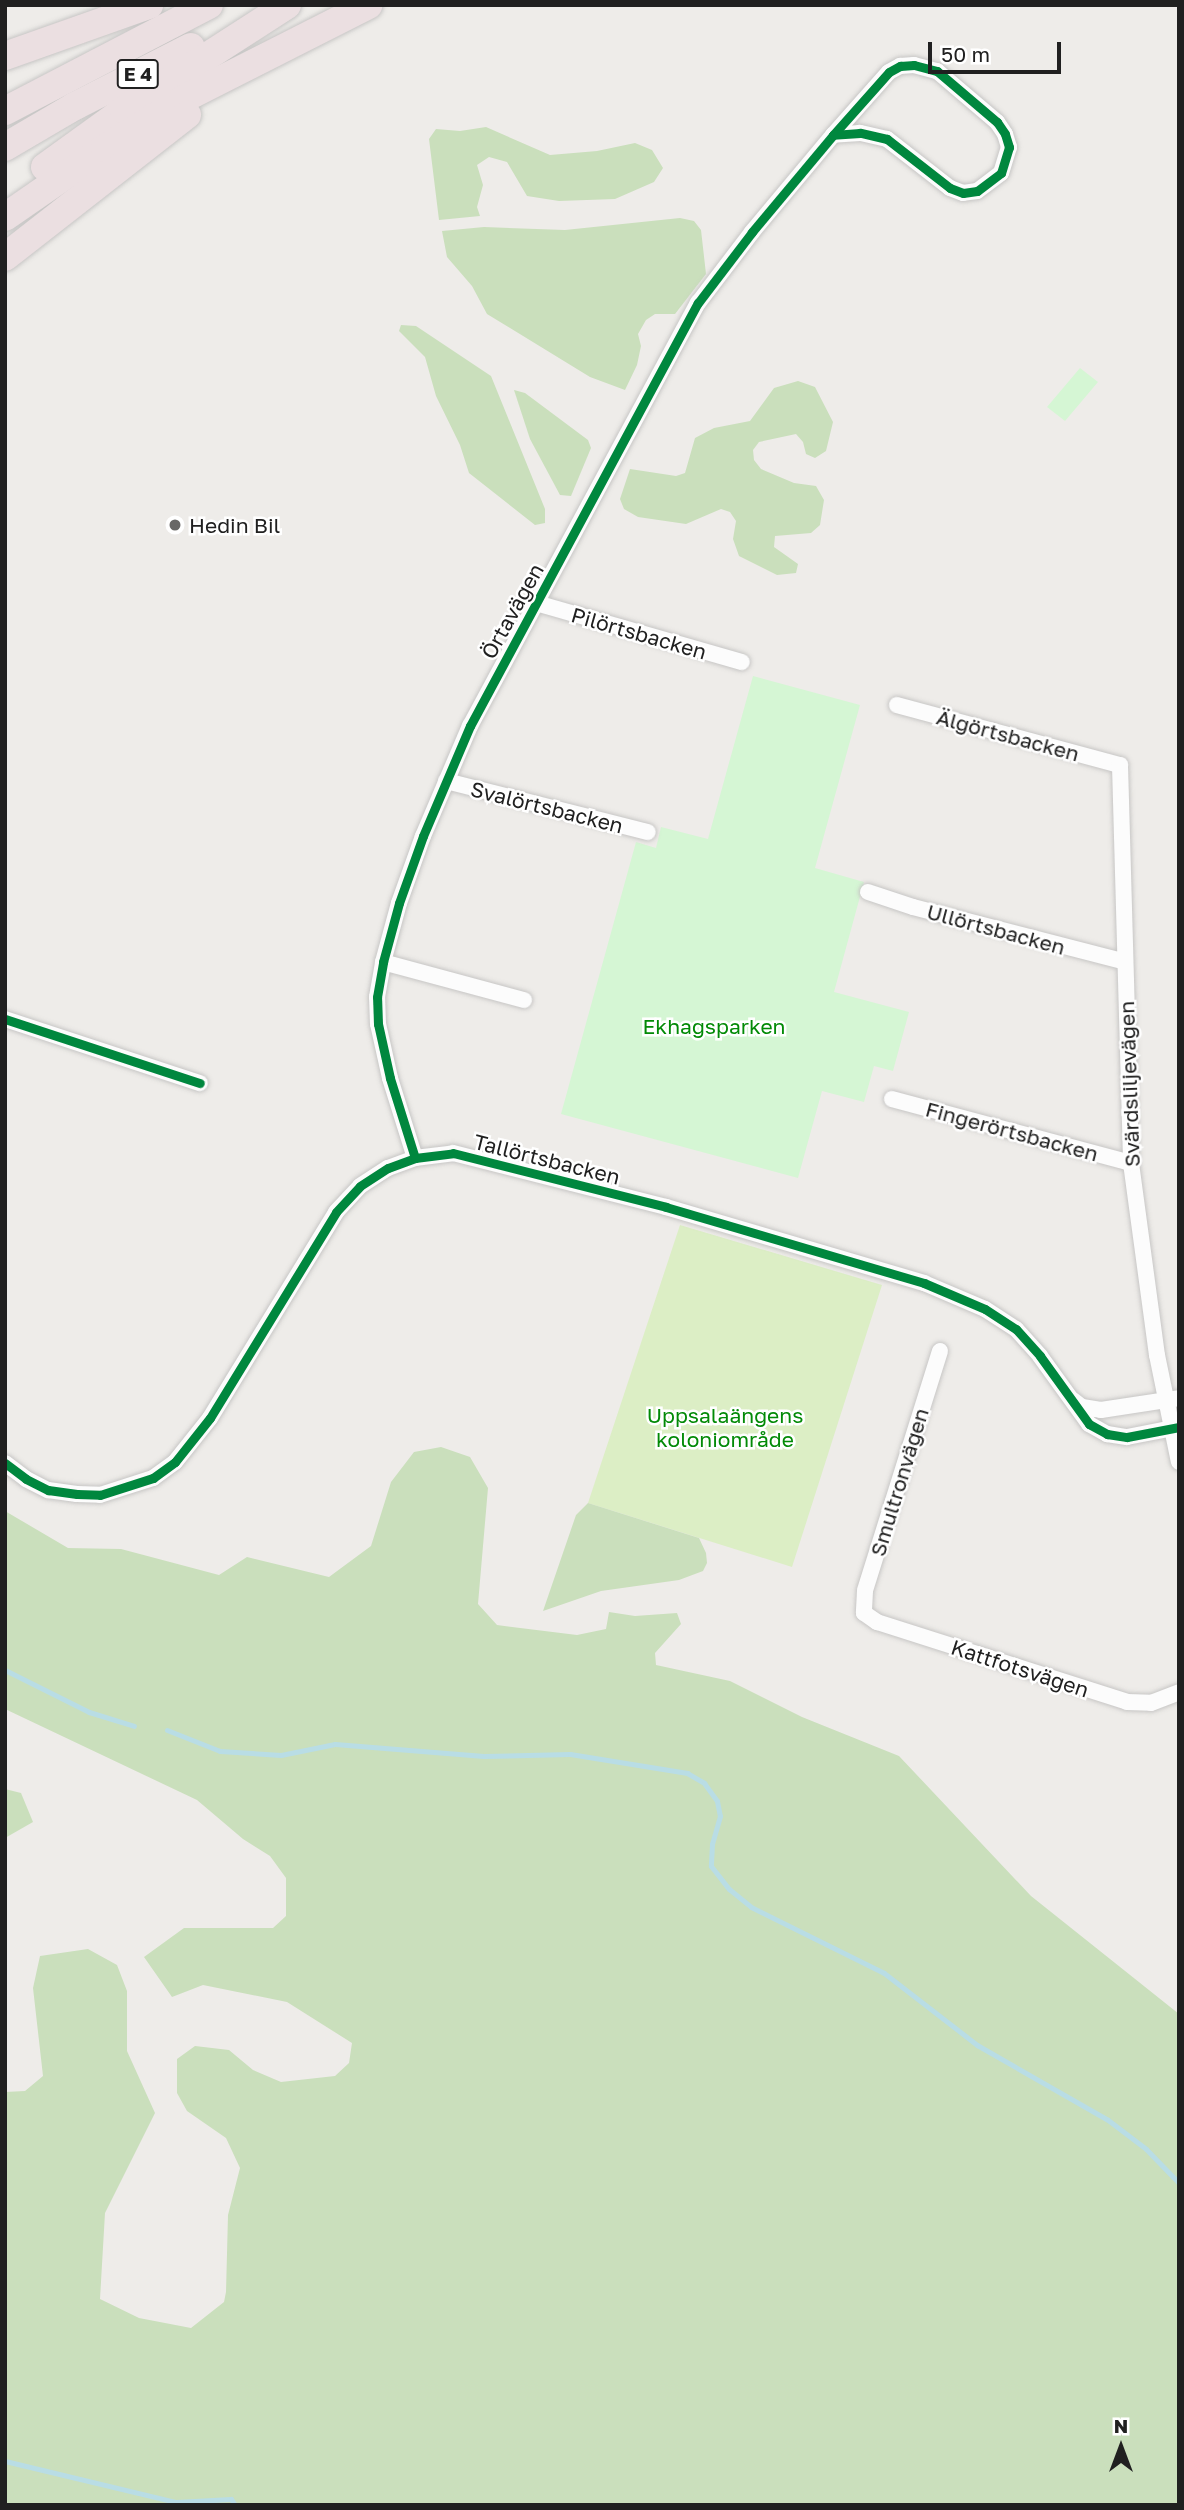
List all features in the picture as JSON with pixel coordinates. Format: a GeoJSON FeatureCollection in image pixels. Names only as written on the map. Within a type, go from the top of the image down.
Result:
{"type":"FeatureCollection","features":[{"type":"Feature","properties":{"kind":"highway"},"geometry":{"type":"LineString","coordinates":[[5,56],[149,5]]}},
{"type":"Feature","properties":{"kind":"highway","name":"E 4"},"geometry":{"type":"LineString","coordinates":[[5,111],[209,5]]}},
{"type":"Feature","properties":{"kind":"highway","name":"E 4"},"geometry":{"type":"LineString","coordinates":[[5,146],[274,5]]}},
{"type":"Feature","properties":{"kind":"highway"},"geometry":{"type":"LineString","coordinates":[[5,200],[112,118],[287,5]]}},
{"type":"Feature","properties":{"kind":"highway"},"geometry":{"type":"LineString","coordinates":[[5,217],[145,122],[368,5]]}},
{"type":"Feature","properties":{"kind":"highway"},"geometry":{"type":"LineString","coordinates":[[5,257],[127,159],[269,56]]}},
{"type":"Feature","properties":{"kind":"street","name":"Örtavägen"},"geometry":{"type":"LineString","coordinates":[[415,1158],[387,1069],[377,1024],[377,997],[383,962],[423,836],[470,726],[698,303],[752,232],[833,135],[889,72],[901,66],[914,65],[937,71],[997,122],[1009,147],[1001,173],[977,191],[963,193],[950,188],[887,139],[860,133],[833,135]]}},
{"type":"Feature","properties":{"kind":"street","name":"Pilörtsbacken"},"geometry":{"type":"LineString","coordinates":[[537,603],[742,662]]}},
{"type":"Feature","properties":{"kind":"street","name":"Älgörtsbacken"},"geometry":{"type":"LineString","coordinates":[[897,705],[1120,765]]}},
{"type":"Feature","properties":{"kind":"street","name":"Svärdsliljevägen"},"geometry":{"type":"LineString","coordinates":[[1120,765],[1131,1163],[1145,1281],[1173,1399],[1179,1462]]}},
{"type":"Feature","properties":{"kind":"street","name":"Svalörtsbacken"},"geometry":{"type":"LineString","coordinates":[[446,781],[648,832]]}},
{"type":"Feature","properties":{"kind":"street","name":"Ullörtsbacken"},"geometry":{"type":"LineString","coordinates":[[868,892],[912,907],[1125,962]]}},
{"type":"Feature","properties":{"kind":"street"},"geometry":{"type":"LineString","coordinates":[[383,962],[524,1000]]}},
{"type":"Feature","properties":{"kind":"street"},"geometry":{"type":"LineString","coordinates":[[5,1019],[200,1083]]}},
{"type":"Feature","properties":{"kind":"street","name":"Fingerörtsbacken"},"geometry":{"type":"LineString","coordinates":[[892,1100],[1131,1163]]}},
{"type":"Feature","properties":{"kind":"street","name":"Tallörtsbacken"},"geometry":{"type":"LineString","coordinates":[[5,1463],[26,1479],[48,1490],[100,1494],[153,1478],[175,1462],[210,1418],[336,1212],[360,1185],[388,1168],[415,1158],[453,1153],[666,1207],[924,1283],[985,1309],[1016,1329],[1041,1356],[1089,1424],[1107,1434],[1127,1437],[1175,1427]]}},
{"type":"Feature","properties":{"kind":"street","name":"Smultronvägen"},"geometry":{"type":"LineString","coordinates":[[864,1613],[865,1591],[940,1351]]}},
{"type":"Feature","properties":{"kind":"street"},"geometry":{"type":"LineString","coordinates":[[1070,1399],[1082,1407],[1101,1410],[1173,1399]]}},
{"type":"Feature","properties":{"kind":"street","name":"Kattfotsvägen"},"geometry":{"type":"LineString","coordinates":[[864,1613],[877,1622],[1127,1702],[1151,1703],[1179,1692]]}},
{"type":"Feature","properties":{"kind":"green space"},"geometry":{"type":"Polygon","coordinates":[[[486,127],[550,155],[597,151],[635,143],[652,150],[663,168],[654,182],[615,199],[559,201],[527,196],[507,162],[489,157],[477,165],[483,185],[477,207],[480,216],[439,220],[429,139],[436,129],[460,131],[486,127]]]}},
{"type":"Feature","properties":{"kind":"green space"},"geometry":{"type":"Polygon","coordinates":[[[680,218],[694,221],[701,230],[706,274],[675,314],[655,314],[646,320],[638,334],[641,346],[637,365],[625,390],[590,377],[487,314],[472,286],[447,257],[442,231],[484,227],[565,230],[680,218]]]}},
{"type":"Feature","properties":{"kind":"green space"},"geometry":{"type":"Polygon","coordinates":[[[401,325],[416,326],[491,376],[545,509],[545,523],[535,525],[469,473],[460,445],[436,396],[425,357],[399,331],[401,325]]]}},
{"type":"Feature","properties":{"kind":"green space"},"geometry":{"type":"Polygon","coordinates":[[[1080,368],[1098,382],[1065,421],[1047,407],[1080,368]]]}},
{"type":"Feature","properties":{"kind":"green space"},"geometry":{"type":"Polygon","coordinates":[[[798,381],[815,387],[833,422],[826,451],[815,458],[806,454],[803,442],[796,434],[759,442],[753,450],[754,460],[761,469],[794,483],[816,486],[824,500],[820,525],[811,533],[775,536],[774,547],[798,564],[796,573],[777,575],[739,556],[733,539],[736,521],[730,512],[721,509],[686,524],[638,517],[624,509],[620,499],[630,469],[676,476],[685,473],[695,438],[714,428],[750,421],[774,388],[798,381]]]}},
{"type":"Feature","properties":{"kind":"green space"},"geometry":{"type":"Polygon","coordinates":[[[514,390],[525,393],[588,440],[591,448],[571,496],[560,495],[530,439],[514,390]]]}},
{"type":"Feature","properties":{"kind":"green space","name":"Ekhagsparken"},"geometry":{"type":"Polygon","coordinates":[[[753,676],[860,705],[815,868],[864,882],[834,992],[909,1012],[893,1071],[874,1066],[864,1102],[822,1091],[798,1178],[561,1114],[636,842],[656,848],[661,827],[708,839],[753,676]]]}},
{"type":"Feature","properties":{"kind":"green space","name":"Uppsalaängens koloniområde"},"geometry":{"type":"Polygon","coordinates":[[[680,1225],[882,1285],[792,1567],[588,1503],[680,1225]]]}},
{"type":"Feature","properties":{"kind":"green space"},"geometry":{"type":"Polygon","coordinates":[[[441,1447],[470,1457],[488,1488],[478,1604],[497,1625],[577,1635],[606,1629],[609,1612],[635,1616],[677,1613],[681,1624],[655,1653],[656,1665],[730,1681],[802,1717],[899,1756],[1031,1896],[1179,2014],[1179,2505],[5,2505],[5,2092],[25,2091],[43,2076],[33,1988],[40,1956],[88,1949],[117,1965],[127,1991],[127,2051],[155,2113],[105,2213],[100,2299],[139,2318],[191,2328],[224,2302],[226,2292],[228,2215],[240,2168],[226,2138],[187,2111],[177,2093],[177,2059],[195,2046],[229,2050],[253,2070],[281,2082],[335,2076],[349,2063],[352,2043],[287,2002],[203,1985],[172,1997],[144,1957],[184,1928],[273,1928],[286,1916],[286,1878],[270,1856],[243,1839],[197,1800],[5,1709],[5,1511],[68,1548],[121,1549],[219,1575],[247,1557],[329,1577],[371,1546],[391,1482],[414,1452],[441,1447]]]}},
{"type":"Feature","properties":{"kind":"green space"},"geometry":{"type":"Polygon","coordinates":[[[588,1503],[699,1538],[706,1553],[707,1563],[703,1571],[679,1580],[601,1591],[543,1611],[576,1515],[588,1503]]]}},
{"type":"Feature","properties":{"kind":"green space"},"geometry":{"type":"Polygon","coordinates":[[[5,1789],[21,1793],[33,1822],[5,1838],[5,1789]]]}},
{"type":"Feature","properties":{"kind":"waterway"},"geometry":{"type":"LineString","coordinates":[[5,1670],[89,1712],[134,1726]]}},
{"type":"Feature","properties":{"kind":"waterway"},"geometry":{"type":"LineString","coordinates":[[167,1730],[220,1751],[281,1755],[335,1744],[484,1756],[570,1754],[687,1773],[704,1783],[717,1801],[720,1816],[712,1844],[711,1866],[729,1889],[751,1907],[884,1973],[977,2045],[1108,2120],[1146,2149],[1179,2183]]}},
{"type":"Feature","properties":{"kind":"waterway"},"geometry":{"type":"LineString","coordinates":[[5,2461],[176,2502],[231,2499],[235,2505]]}},
{"type":"Feature","properties":{"kind":"cycle path"},"geometry":{"type":"LineString","coordinates":[[415,1158],[390,1078],[378,1024],[377,997],[383,962],[399,903],[423,836],[470,726],[698,303],[752,232],[833,135],[889,72],[900,66],[914,65],[937,71],[997,122],[1009,147],[1001,173],[977,191],[963,193],[950,188],[887,139],[860,133],[833,135]]}},
{"type":"Feature","properties":{"kind":"cycle path"},"geometry":{"type":"LineString","coordinates":[[5,1019],[200,1083]]}},
{"type":"Feature","properties":{"kind":"cycle path"},"geometry":{"type":"LineString","coordinates":[[5,1463],[26,1479],[48,1490],[77,1494],[100,1495],[153,1478],[175,1462],[210,1418],[336,1212],[360,1186],[388,1168],[415,1158],[453,1153],[666,1207],[924,1283],[985,1309],[1016,1329],[1040,1356],[1089,1424],[1107,1434],[1127,1437],[1179,1427]]}},
{"type":"Feature","properties":{"kind":"place","name":"Hedin Bil"},"geometry":{"type":"Point","coordinates":[175,525]}}]}
